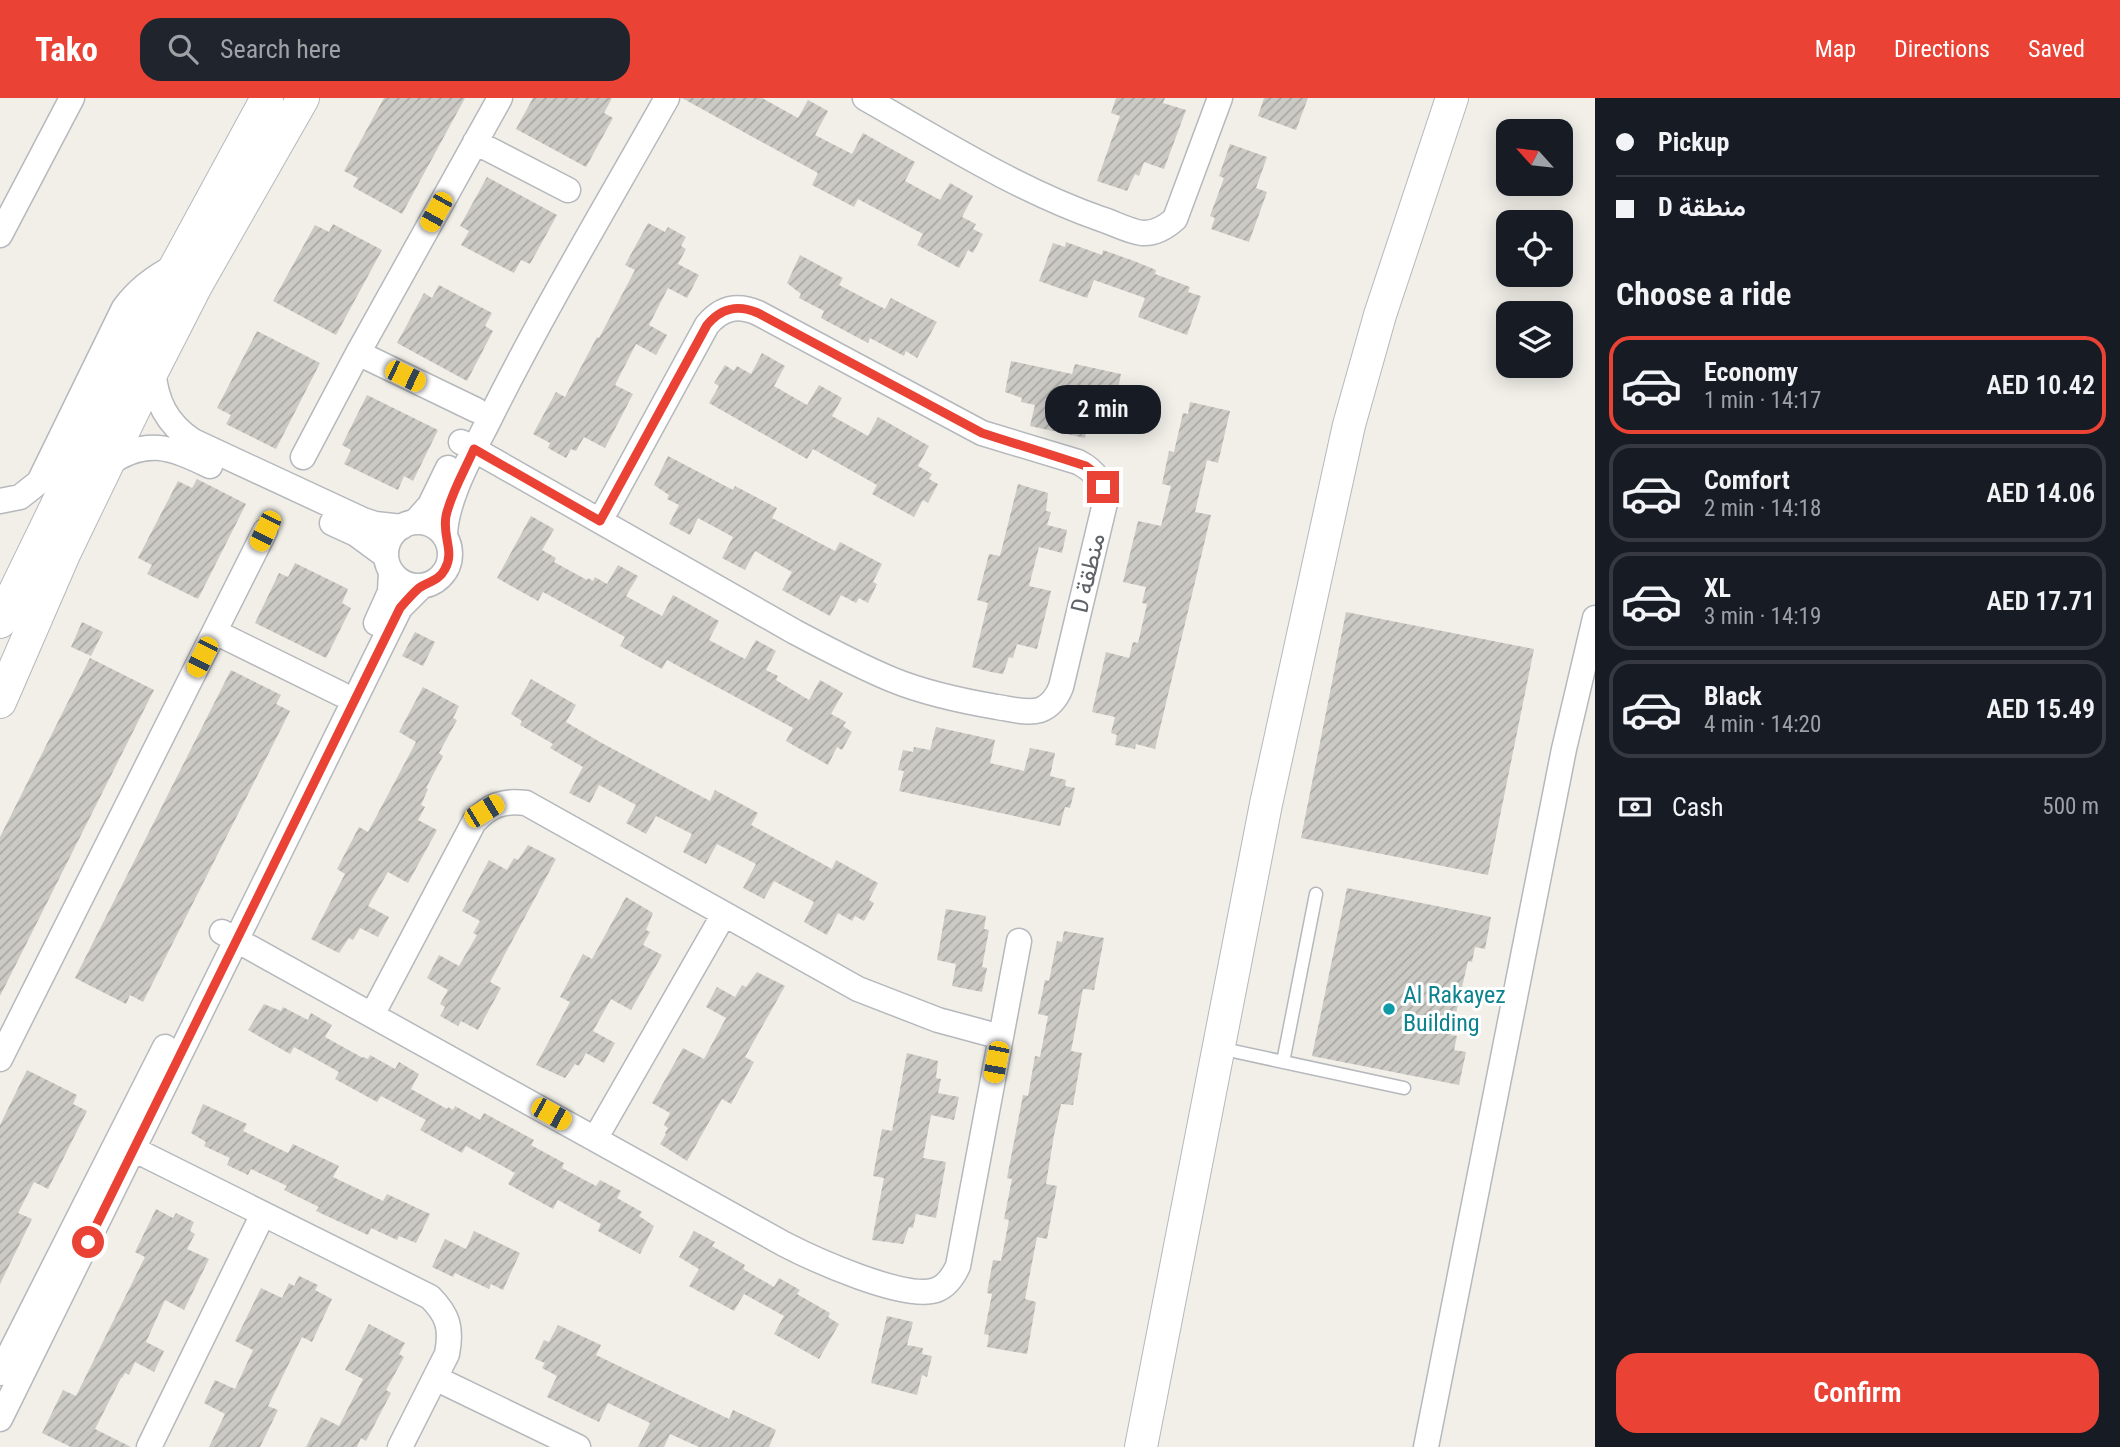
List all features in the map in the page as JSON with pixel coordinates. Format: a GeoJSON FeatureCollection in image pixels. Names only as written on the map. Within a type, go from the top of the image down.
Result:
{"type":"FeatureCollection","features":[{"type":"Feature","properties":{"kind":"street"},"geometry":{"type":"LineString","coordinates":[[0,235],[72,98]]}},
{"type":"Feature","properties":{"kind":"street"},"geometry":{"type":"LineString","coordinates":[[0,622],[174,267],[268,98]]}},
{"type":"Feature","properties":{"kind":"street"},"geometry":{"type":"LineString","coordinates":[[0,702],[65,552],[153,370],[197,284],[303,98]]}},
{"type":"Feature","properties":{"kind":"street"},"geometry":{"type":"LineString","coordinates":[[303,457],[500,98]]}},
{"type":"Feature","properties":{"kind":"street"},"geometry":{"type":"LineString","coordinates":[[0,1373],[126,1145],[229,936],[400,608],[422,586],[441,576],[447,568],[449,546],[445,537],[445,525],[476,410],[648,98]]}},
{"type":"Feature","properties":{"kind":"street"},"geometry":{"type":"LineString","coordinates":[[229,936],[386,603],[390,592],[390,539],[430,505],[468,446],[667,98]]}},
{"type":"Feature","properties":{"kind":"street"},"geometry":{"type":"LineString","coordinates":[[865,98],[1029,188],[1083,212],[1141,233],[1154,232],[1175,219],[1220,98]]}},
{"type":"Feature","properties":{"kind":"street"},"geometry":{"type":"LineString","coordinates":[[1142,1447],[1268,792],[1349,425],[1380,315],[1452,98]]}},
{"type":"Feature","properties":{"kind":"street"},"geometry":{"type":"LineString","coordinates":[[475,142],[568,190]]}},
{"type":"Feature","properties":{"kind":"street"},"geometry":{"type":"LineString","coordinates":[[0,500],[20,496],[39,482],[124,308],[146,284],[174,267]]}},
{"type":"Feature","properties":{"kind":"street","name":"D منطقة"},"geometry":{"type":"LineString","coordinates":[[468,446],[795,632],[845,658],[895,681],[979,704],[1029,712],[1043,709],[1051,703],[1061,687],[1105,503],[1100,480],[1086,466],[982,433],[758,313],[740,308],[722,312],[707,325],[600,521]]}},
{"type":"Feature","properties":{"kind":"street"},"geometry":{"type":"LineString","coordinates":[[358,353],[476,410]]}},
{"type":"Feature","properties":{"kind":"street"},"geometry":{"type":"LineString","coordinates":[[153,370],[160,406],[170,422],[193,441],[363,520],[375,524],[432,526],[445,537]]}},
{"type":"Feature","properties":{"kind":"street"},"geometry":{"type":"LineString","coordinates":[[107,465],[122,454],[139,448],[174,450],[356,534],[389,563],[404,583],[422,586]]}},
{"type":"Feature","properties":{"kind":"street"},"geometry":{"type":"LineString","coordinates":[[0,1059],[265,531]]}},
{"type":"Feature","properties":{"kind":"street"},"geometry":{"type":"LineString","coordinates":[[1426,1447],[1564,749],[1595,618]]}},
{"type":"Feature","properties":{"kind":"street"},"geometry":{"type":"LineString","coordinates":[[215,632],[341,694]]}},
{"type":"Feature","properties":{"kind":"street"},"geometry":{"type":"LineString","coordinates":[[372,1015],[474,822],[484,811],[511,801],[526,803],[858,989],[939,1020],[1001,1037]]}},
{"type":"Feature","properties":{"kind":"street"},"geometry":{"type":"LineString","coordinates":[[595,1139],[724,914]]}},
{"type":"Feature","properties":{"kind":"street"},"geometry":{"type":"LineString","coordinates":[[229,936],[816,1260],[850,1274],[919,1291],[936,1290],[949,1281],[958,1266],[1019,942]]}},
{"type":"Feature","properties":{"kind":"street"},"geometry":{"type":"LineString","coordinates":[[126,1145],[430,1297],[441,1308],[448,1322],[450,1338],[447,1354],[400,1447]]}},
{"type":"Feature","properties":{"kind":"street"},"geometry":{"type":"LineString","coordinates":[[149,1447],[263,1214]]}},
{"type":"Feature","properties":{"kind":"street"},"geometry":{"type":"LineString","coordinates":[[0,1419],[14,1350]]}},
{"type":"Feature","properties":{"kind":"street"},"geometry":{"type":"LineString","coordinates":[[435,1378],[578,1447]]}},
{"type":"Feature","properties":{"kind":"lane"},"geometry":{"type":"LineString","coordinates":[[1283,1062],[1316,894]]}},
{"type":"Feature","properties":{"kind":"lane"},"geometry":{"type":"LineString","coordinates":[[1219,1048],[1404,1088]]}},
{"type":"Feature","properties":{"kind":"building"},"geometry":{"type":"Polygon","coordinates":[[[384,98],[465,98],[402,214],[353,187],[358,178],[344,171],[384,98]]]}},
{"type":"Feature","properties":{"kind":"building"},"geometry":{"type":"Polygon","coordinates":[[[533,98],[612,98],[604,113],[613,118],[586,167],[516,129],[533,98]]]}},
{"type":"Feature","properties":{"kind":"building"},"geometry":{"type":"Polygon","coordinates":[[[682,98],[762,98],[798,118],[808,100],[828,111],[815,135],[852,154],[863,133],[915,162],[905,181],[940,200],[950,183],[973,196],[962,217],[976,224],[973,229],[983,234],[973,253],[968,250],[959,268],[917,245],[923,234],[858,199],[854,207],[812,185],[818,173],[682,98]]]}},
{"type":"Feature","properties":{"kind":"building"},"geometry":{"type":"Polygon","coordinates":[[[1116,98],[1165,98],[1163,103],[1186,110],[1164,169],[1144,162],[1139,176],[1135,174],[1127,191],[1097,181],[1120,116],[1111,113],[1116,98]]]}},
{"type":"Feature","properties":{"kind":"building"},"geometry":{"type":"Polygon","coordinates":[[[1264,98],[1308,98],[1296,130],[1258,116],[1264,98]]]}},
{"type":"Feature","properties":{"kind":"building"},"geometry":{"type":"Polygon","coordinates":[[[1230,144],[1267,157],[1256,188],[1267,192],[1249,242],[1211,229],[1215,218],[1210,216],[1224,178],[1219,176],[1230,144]]]}},
{"type":"Feature","properties":{"kind":"building"},"geometry":{"type":"Polygon","coordinates":[[[487,177],[557,215],[530,264],[521,260],[514,273],[461,245],[469,231],[460,226],[487,177]]]}},
{"type":"Feature","properties":{"kind":"building"},"geometry":{"type":"Polygon","coordinates":[[[648,223],[665,232],[668,227],[686,237],[681,246],[686,249],[678,264],[699,275],[687,298],[668,288],[649,325],[667,335],[656,355],[636,344],[615,385],[633,394],[605,448],[584,437],[576,451],[571,449],[566,458],[548,448],[550,443],[533,434],[556,392],[565,397],[597,337],[599,338],[635,270],[625,265],[648,223]]]}},
{"type":"Feature","properties":{"kind":"building"},"geometry":{"type":"Polygon","coordinates":[[[333,224],[382,250],[336,335],[273,301],[315,225],[329,232],[333,224]]]}},
{"type":"Feature","properties":{"kind":"building"},"geometry":{"type":"Polygon","coordinates":[[[1066,242],[1102,255],[1103,250],[1134,261],[1156,270],[1155,274],[1190,287],[1188,292],[1201,296],[1187,335],[1138,317],[1145,298],[1094,280],[1087,298],[1039,281],[1053,243],[1065,247],[1066,242]]]}},
{"type":"Feature","properties":{"kind":"building"},"geometry":{"type":"Polygon","coordinates":[[[800,255],[843,278],[839,285],[885,309],[891,298],[937,322],[917,358],[906,351],[904,356],[870,338],[868,343],[821,318],[824,311],[799,298],[801,294],[787,283],[800,255]]]}},
{"type":"Feature","properties":{"kind":"building"},"geometry":{"type":"Polygon","coordinates":[[[439,285],[492,313],[485,326],[493,331],[467,381],[397,343],[424,293],[432,298],[439,285]]]}},
{"type":"Feature","properties":{"kind":"building"},"geometry":{"type":"Polygon","coordinates":[[[257,331],[320,363],[276,449],[226,424],[231,415],[217,408],[257,331]]]}},
{"type":"Feature","properties":{"kind":"building"},"geometry":{"type":"Polygon","coordinates":[[[762,353],[785,366],[774,386],[807,405],[819,385],[842,398],[832,416],[868,436],[878,417],[929,446],[918,466],[932,474],[929,479],[938,484],[928,503],[923,500],[914,517],[872,494],[877,485],[813,449],[807,459],[709,403],[719,386],[714,383],[725,365],[734,371],[737,366],[751,374],[762,353]]]}},
{"type":"Feature","properties":{"kind":"building"},"geometry":{"type":"Polygon","coordinates":[[[1011,361],[1072,374],[1075,364],[1121,374],[1117,394],[1122,395],[1117,415],[1107,413],[1106,418],[1090,415],[1085,438],[1030,426],[1035,405],[1021,402],[1022,398],[1005,392],[1011,361]]]}},
{"type":"Feature","properties":{"kind":"building"},"geometry":{"type":"Polygon","coordinates":[[[367,395],[438,430],[413,481],[404,476],[398,490],[344,464],[351,450],[342,445],[367,395]]]}},
{"type":"Feature","properties":{"kind":"building"},"geometry":{"type":"Polygon","coordinates":[[[1190,402],[1230,411],[1218,463],[1207,460],[1195,512],[1211,515],[1155,749],[1136,744],[1135,749],[1115,745],[1117,735],[1111,733],[1115,717],[1092,712],[1106,652],[1129,658],[1133,642],[1138,643],[1147,604],[1142,603],[1146,587],[1123,582],[1138,521],[1161,526],[1171,486],[1162,484],[1169,451],[1174,452],[1183,413],[1188,414],[1190,402]]]}},
{"type":"Feature","properties":{"kind":"building"},"geometry":{"type":"Polygon","coordinates":[[[668,456],[733,490],[735,486],[777,508],[772,518],[835,551],[840,542],[882,564],[873,582],[877,584],[868,603],[859,598],[856,603],[841,595],[830,616],[782,590],[792,572],[755,551],[745,570],[722,558],[733,537],[698,518],[690,535],[669,524],[679,505],[667,499],[669,495],[654,485],[668,456]]]}},
{"type":"Feature","properties":{"kind":"building"},"geometry":{"type":"Polygon","coordinates":[[[197,479],[246,504],[198,599],[147,574],[152,565],[138,558],[178,481],[192,488],[197,479]]]}},
{"type":"Feature","properties":{"kind":"building"},"geometry":{"type":"Polygon","coordinates":[[[1018,484],[1048,493],[1046,511],[1051,512],[1047,525],[1067,530],[1062,553],[1039,547],[1029,586],[1051,591],[1037,649],[1017,644],[1013,658],[1009,657],[1003,674],[972,667],[988,603],[977,600],[989,554],[1000,556],[1018,484]]]}},
{"type":"Feature","properties":{"kind":"building"},"geometry":{"type":"Polygon","coordinates":[[[531,516],[554,529],[542,550],[556,558],[554,562],[587,580],[588,578],[593,581],[595,577],[607,584],[618,565],[638,576],[626,596],[662,616],[673,595],[719,621],[709,640],[745,659],[756,640],[776,651],[766,670],[778,676],[776,680],[809,700],[820,680],[843,693],[831,714],[846,722],[843,726],[852,732],[842,750],[837,747],[828,765],[786,741],[793,728],[667,660],[662,669],[620,646],[625,637],[543,592],[538,601],[497,578],[531,516]]]}},
{"type":"Feature","properties":{"kind":"building"},"geometry":{"type":"Polygon","coordinates":[[[295,563],[348,589],[342,603],[351,608],[326,658],[255,623],[279,573],[288,577],[295,563]]]}},
{"type":"Feature","properties":{"kind":"building"},"geometry":{"type":"Polygon","coordinates":[[[1346,612],[1534,649],[1488,875],[1301,838],[1346,612]]]}},
{"type":"Feature","properties":{"kind":"building"},"geometry":{"type":"Polygon","coordinates":[[[82,622],[103,632],[91,656],[71,647],[82,622]]]}},
{"type":"Feature","properties":{"kind":"building"},"geometry":{"type":"Polygon","coordinates":[[[415,632],[435,642],[423,666],[402,656],[415,632]]]}},
{"type":"Feature","properties":{"kind":"building"},"geometry":{"type":"Polygon","coordinates":[[[90,658],[154,690],[0,996],[0,837],[90,658]]]}},
{"type":"Feature","properties":{"kind":"building"},"geometry":{"type":"Polygon","coordinates":[[[231,670],[281,695],[276,704],[290,711],[143,1002],[130,995],[126,1004],[75,978],[231,670]]]}},
{"type":"Feature","properties":{"kind":"building"},"geometry":{"type":"Polygon","coordinates":[[[531,679],[576,705],[566,722],[600,742],[710,801],[715,790],[758,813],[751,825],[832,869],[836,860],[878,883],[869,900],[874,903],[864,921],[855,916],[852,921],[838,913],[827,935],[804,922],[814,902],[774,881],[764,899],[743,888],[756,864],[717,844],[706,864],[683,852],[692,834],[656,816],[646,834],[626,823],[636,805],[599,785],[590,803],[569,793],[583,767],[550,748],[553,744],[520,725],[522,721],[511,714],[531,679]]]}},
{"type":"Feature","properties":{"kind":"building"},"geometry":{"type":"Polygon","coordinates":[[[423,687],[459,706],[453,718],[457,720],[439,753],[443,756],[426,788],[428,789],[421,805],[425,807],[418,820],[437,830],[408,883],[388,872],[368,906],[389,917],[378,937],[360,928],[353,940],[349,938],[339,953],[311,939],[345,874],[337,869],[359,827],[368,832],[416,742],[399,732],[423,687]]]}},
{"type":"Feature","properties":{"kind":"building"},"geometry":{"type":"Polygon","coordinates":[[[936,727],[995,740],[990,763],[1024,771],[1030,748],[1055,753],[1050,776],[1066,780],[1065,786],[1075,788],[1070,808],[1065,807],[1060,826],[899,791],[904,771],[898,770],[903,750],[913,752],[914,747],[930,750],[936,727]]]}},
{"type":"Feature","properties":{"kind":"building"},"geometry":{"type":"Polygon","coordinates":[[[528,845],[556,859],[490,982],[501,988],[478,1030],[461,1021],[458,1026],[440,1016],[445,1007],[440,1004],[448,990],[427,978],[439,955],[459,966],[477,935],[473,933],[480,921],[462,911],[489,860],[507,870],[514,858],[518,860],[528,845]]]}},
{"type":"Feature","properties":{"kind":"building","name":"Al Rakayez Building"},"geometry":{"type":"Polygon","coordinates":[[[1347,888],[1491,917],[1485,949],[1475,947],[1472,962],[1468,961],[1451,1035],[1457,1036],[1454,1050],[1466,1052],[1459,1085],[1312,1056],[1347,888]]]}},
{"type":"Feature","properties":{"kind":"building"},"geometry":{"type":"Polygon","coordinates":[[[626,897],[653,913],[646,930],[650,932],[643,945],[662,955],[631,1010],[611,999],[593,1031],[615,1043],[604,1063],[586,1053],[579,1066],[575,1064],[565,1078],[536,1065],[570,1002],[560,997],[583,954],[592,959],[626,897]]]}},
{"type":"Feature","properties":{"kind":"building"},"geometry":{"type":"Polygon","coordinates":[[[946,909],[986,916],[984,929],[989,930],[982,967],[987,968],[982,992],[952,986],[956,964],[937,960],[946,909]]]}},
{"type":"Feature","properties":{"kind":"building"},"geometry":{"type":"Polygon","coordinates":[[[1064,931],[1104,938],[1094,990],[1083,989],[1071,1051],[1082,1053],[1073,1105],[1061,1104],[1054,1135],[1046,1184],[1057,1186],[1047,1239],[1037,1237],[1025,1299],[1036,1302],[1027,1354],[987,1347],[989,1335],[984,1334],[992,1294],[987,1293],[993,1260],[1001,1261],[1009,1220],[1004,1219],[1012,1179],[1007,1178],[1023,1095],[1028,1096],[1035,1056],[1040,1057],[1048,1016],[1038,1014],[1045,980],[1049,981],[1057,941],[1062,942],[1064,931]]]}},
{"type":"Feature","properties":{"kind":"building"},"geometry":{"type":"Polygon","coordinates":[[[757,972],[785,986],[745,1057],[754,1062],[731,1104],[722,1099],[687,1161],[660,1144],[668,1128],[664,1125],[670,1113],[652,1103],[683,1048],[704,1059],[726,1018],[706,1007],[717,987],[735,997],[742,985],[746,987],[757,972]]]}},
{"type":"Feature","properties":{"kind":"building"},"geometry":{"type":"Polygon","coordinates":[[[264,1004],[281,1011],[283,1007],[308,1020],[311,1013],[332,1025],[325,1037],[363,1058],[368,1059],[370,1055],[395,1069],[399,1062],[419,1074],[411,1089],[447,1109],[448,1107],[453,1110],[455,1106],[480,1120],[484,1113],[534,1140],[531,1145],[564,1163],[562,1168],[596,1186],[600,1180],[621,1191],[617,1198],[642,1212],[639,1216],[654,1226],[640,1254],[598,1231],[601,1224],[558,1200],[553,1209],[508,1184],[515,1173],[466,1146],[462,1153],[420,1130],[426,1120],[381,1096],[377,1102],[335,1079],[339,1072],[294,1047],[290,1054],[248,1030],[264,1004]]]}},
{"type":"Feature","properties":{"kind":"building"},"geometry":{"type":"Polygon","coordinates":[[[907,1053],[938,1061],[936,1078],[941,1079],[938,1093],[959,1097],[954,1120],[931,1115],[923,1158],[946,1162],[936,1218],[916,1214],[913,1228],[909,1227],[903,1244],[872,1240],[884,1178],[873,1176],[882,1129],[892,1131],[907,1053]]]}},
{"type":"Feature","properties":{"kind":"building"},"geometry":{"type":"Polygon","coordinates":[[[27,1070],[77,1095],[73,1104],[87,1111],[48,1189],[34,1182],[18,1213],[32,1219],[0,1284],[0,1125],[27,1070]]]}},
{"type":"Feature","properties":{"kind":"building"},"geometry":{"type":"Polygon","coordinates":[[[203,1104],[247,1124],[243,1131],[288,1153],[293,1144],[339,1166],[333,1177],[383,1201],[387,1194],[430,1214],[416,1243],[399,1236],[397,1240],[371,1228],[368,1235],[316,1211],[319,1207],[284,1190],[287,1186],[251,1169],[248,1175],[227,1165],[230,1158],[204,1146],[206,1142],[191,1133],[203,1104]]]}},
{"type":"Feature","properties":{"kind":"building"},"geometry":{"type":"Polygon","coordinates":[[[156,1209],[173,1218],[176,1213],[194,1222],[190,1231],[195,1234],[187,1249],[209,1259],[184,1310],[165,1300],[146,1342],[164,1351],[154,1372],[135,1362],[129,1375],[125,1373],[121,1378],[95,1429],[131,1447],[71,1447],[42,1433],[63,1390],[76,1396],[145,1257],[135,1252],[156,1209]]]}},
{"type":"Feature","properties":{"kind":"building"},"geometry":{"type":"Polygon","coordinates":[[[474,1231],[520,1253],[503,1290],[491,1284],[489,1289],[455,1273],[453,1277],[432,1267],[445,1239],[466,1249],[474,1231]]]}},
{"type":"Feature","properties":{"kind":"building"},"geometry":{"type":"Polygon","coordinates":[[[694,1231],[715,1242],[712,1246],[745,1265],[743,1269],[774,1287],[779,1278],[800,1290],[797,1294],[830,1313],[828,1317],[839,1324],[819,1359],[774,1334],[784,1316],[744,1294],[734,1311],[689,1286],[699,1269],[679,1257],[694,1231]]]}},
{"type":"Feature","properties":{"kind":"building"},"geometry":{"type":"Polygon","coordinates":[[[299,1276],[318,1285],[315,1290],[332,1299],[312,1342],[302,1337],[268,1406],[278,1410],[260,1447],[209,1447],[225,1414],[204,1403],[215,1380],[235,1389],[253,1350],[235,1341],[261,1288],[282,1298],[289,1283],[294,1286],[299,1276]]]}},
{"type":"Feature","properties":{"kind":"building"},"geometry":{"type":"Polygon","coordinates":[[[887,1316],[913,1322],[907,1345],[923,1348],[922,1354],[932,1356],[927,1377],[922,1375],[917,1395],[871,1383],[887,1316]]]}},
{"type":"Feature","properties":{"kind":"building"},"geometry":{"type":"Polygon","coordinates":[[[369,1324],[405,1343],[399,1354],[404,1357],[386,1390],[391,1393],[366,1441],[361,1438],[357,1447],[306,1447],[321,1417],[339,1426],[363,1379],[345,1370],[369,1324]]]}},
{"type":"Feature","properties":{"kind":"building"},"geometry":{"type":"Polygon","coordinates":[[[558,1325],[601,1345],[596,1355],[729,1419],[733,1410],[776,1430],[769,1447],[699,1447],[670,1434],[664,1447],[638,1447],[650,1423],[608,1403],[599,1422],[547,1397],[557,1376],[542,1368],[545,1363],[535,1359],[544,1340],[549,1342],[558,1325]]]}},
{"type":"Feature","properties":{"kind":"place","name":"Al Rakayez Building"},"geometry":{"type":"Point","coordinates":[1389,1009]}},
{"type":"Feature","properties":{"kind":"route"},"geometry":{"type":"LineString","coordinates":[[88,1242],[400,608],[422,586],[441,576],[447,568],[449,546],[445,537],[446,514],[474,449],[600,521],[707,325],[713,317],[722,312],[740,308],[758,313],[982,433],[1078,462],[1094,472],[1103,487]]}}]}
